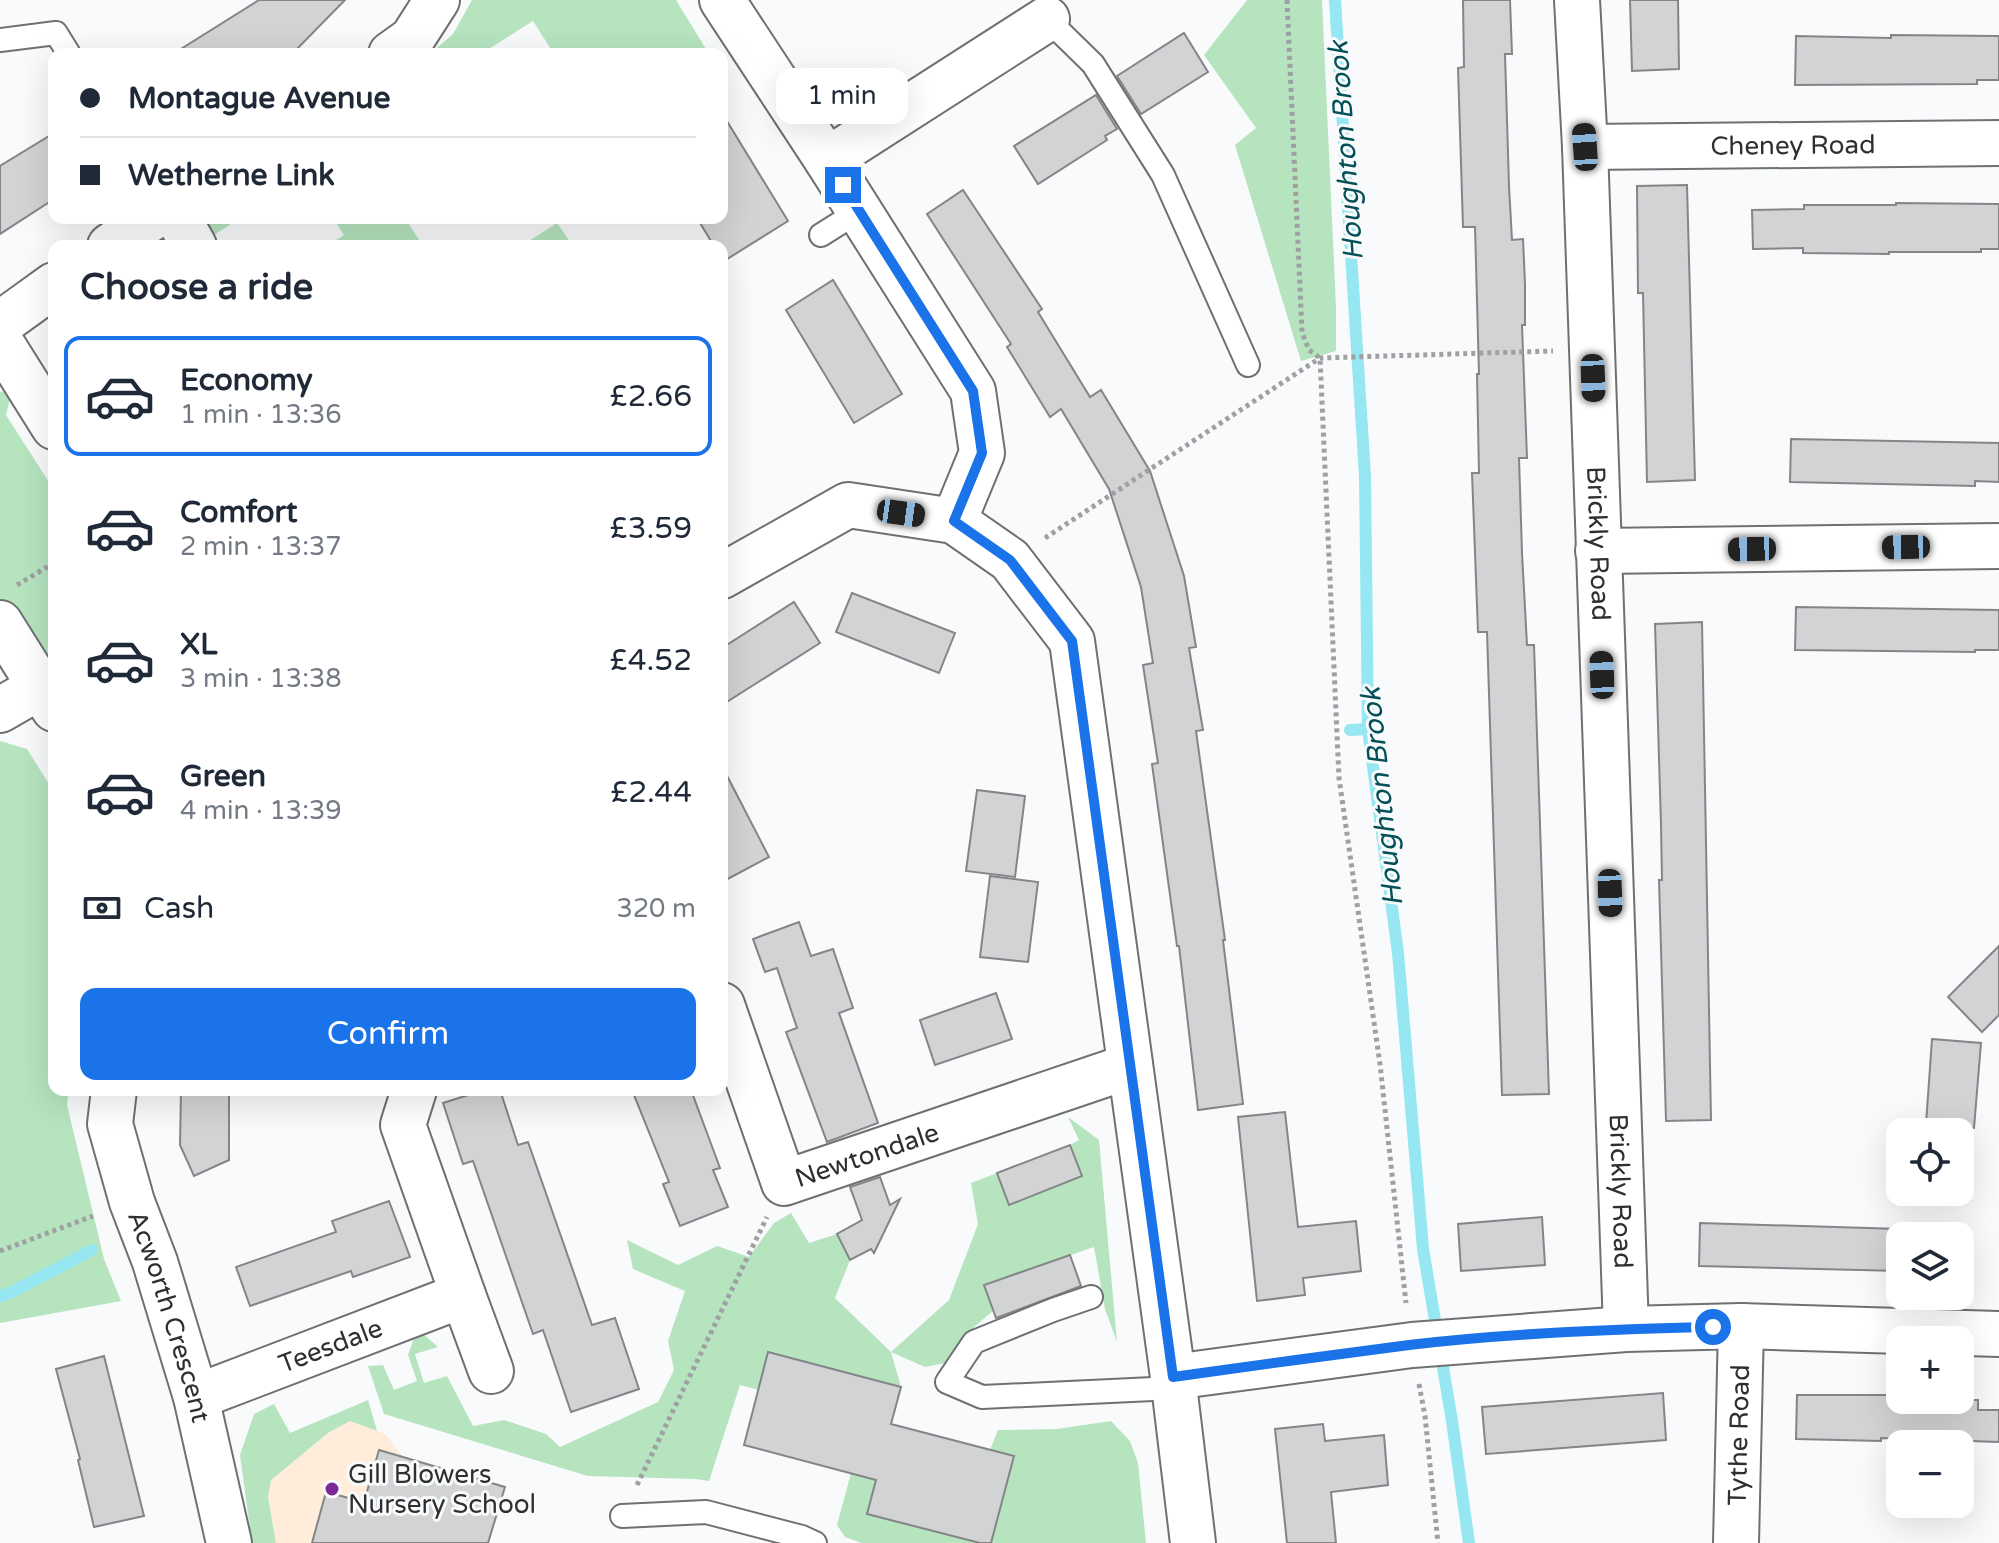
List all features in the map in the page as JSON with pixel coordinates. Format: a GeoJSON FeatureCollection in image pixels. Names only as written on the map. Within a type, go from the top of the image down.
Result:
{"type":"FeatureCollection","features":[{"type":"Feature","properties":{"kind":"street"},"geometry":{"type":"LineString","coordinates":[[399,48],[412,39],[437,0]]}},
{"type":"Feature","properties":{"kind":"street"},"geometry":{"type":"LineString","coordinates":[[722,0],[973,391],[982,453],[954,521]]}},
{"type":"Feature","properties":{"kind":"street","name":"Brickly Road"},"geometry":{"type":"LineString","coordinates":[[1577,0],[1585,147],[1626,1329]]}},
{"type":"Feature","properties":{"kind":"street"},"geometry":{"type":"LineString","coordinates":[[827,160],[1047,19]]}},
{"type":"Feature","properties":{"kind":"street","name":"Cheney Road"},"geometry":{"type":"LineString","coordinates":[[1585,147],[1999,143]]}},
{"type":"Feature","properties":{"kind":"street"},"geometry":{"type":"LineString","coordinates":[[119,240],[143,224]]}},
{"type":"Feature","properties":{"kind":"street"},"geometry":{"type":"LineString","coordinates":[[0,324],[48,289]]}},
{"type":"Feature","properties":{"kind":"street"},"geometry":{"type":"LineString","coordinates":[[0,341],[48,417]]}},
{"type":"Feature","properties":{"kind":"street"},"geometry":{"type":"LineString","coordinates":[[728,573],[848,505],[954,521],[1010,560],[1072,641],[1174,1382],[1193,1543]]}},
{"type":"Feature","properties":{"kind":"street"},"geometry":{"type":"LineString","coordinates":[[1598,551],[1999,546]]}},
{"type":"Feature","properties":{"kind":"street"},"geometry":{"type":"LineString","coordinates":[[0,710],[47,698],[6,625]]}},
{"type":"Feature","properties":{"kind":"street","name":"Newtondale"},"geometry":{"type":"LineString","coordinates":[[728,1022],[784,1183],[1130,1066]]}},
{"type":"Feature","properties":{"kind":"street","name":"Acworth Crescent"},"geometry":{"type":"LineString","coordinates":[[113,1096],[110,1124],[132,1202],[155,1262],[196,1397],[229,1543]]}},
{"type":"Feature","properties":{"kind":"street"},"geometry":{"type":"LineString","coordinates":[[412,1096],[403,1125],[491,1371]]}},
{"type":"Feature","properties":{"kind":"street","name":"Teesdale"},"geometry":{"type":"LineString","coordinates":[[196,1397],[463,1295]]}},
{"type":"Feature","properties":{"kind":"street"},"geometry":{"type":"LineString","coordinates":[[1174,1382],[1418,1344],[1626,1329],[1741,1326],[1999,1334]]}},
{"type":"Feature","properties":{"kind":"street","name":"Tythe Road"},"geometry":{"type":"LineString","coordinates":[[1736,1543],[1741,1326]]}},
{"type":"Feature","properties":{"kind":"lane"},"geometry":{"type":"LineString","coordinates":[[1047,19],[1093,64],[1163,175],[1248,365]]}},
{"type":"Feature","properties":{"kind":"lane"},"geometry":{"type":"LineString","coordinates":[[0,40],[56,33],[65,48]]}},
{"type":"Feature","properties":{"kind":"lane"},"geometry":{"type":"LineString","coordinates":[[821,235],[859,211]]}},
{"type":"Feature","properties":{"kind":"lane"},"geometry":{"type":"LineString","coordinates":[[1091,1297],[974,1342],[947,1382],[982,1397],[1174,1382]]}},
{"type":"Feature","properties":{"kind":"lane"},"geometry":{"type":"LineString","coordinates":[[622,1516],[706,1512],[815,1543]]}},
{"type":"Feature","properties":{"kind":"path"},"geometry":{"type":"LineString","coordinates":[[1287,0],[1302,332],[1309,350],[1320,358]]}},
{"type":"Feature","properties":{"kind":"path"},"geometry":{"type":"LineString","coordinates":[[1010,560],[1320,358],[1592,350]]}},
{"type":"Feature","properties":{"kind":"path"},"geometry":{"type":"LineString","coordinates":[[1320,358],[1339,778],[1380,1064],[1404,1290],[1418,1344],[1438,1543]]}},
{"type":"Feature","properties":{"kind":"path"},"geometry":{"type":"LineString","coordinates":[[6,625],[48,571]]}},
{"type":"Feature","properties":{"kind":"path"},"geometry":{"type":"LineString","coordinates":[[622,1516],[784,1183]]}},
{"type":"Feature","properties":{"kind":"path"},"geometry":{"type":"LineString","coordinates":[[0,1251],[132,1202]]}},
{"type":"Feature","properties":{"kind":"shaded area","name":"Gill Blowers Nursery School"},"geometry":{"type":"Polygon","coordinates":[[[350,1421],[385,1434],[403,1457],[378,1543],[276,1543],[268,1497],[271,1480],[328,1433],[350,1421]]]}},
{"type":"Feature","properties":{"kind":"green space"},"geometry":{"type":"Polygon","coordinates":[[[472,0],[676,0],[705,48],[550,48],[533,21],[490,48],[437,48],[453,34],[472,0]]]}},
{"type":"Feature","properties":{"kind":"green space"},"geometry":{"type":"Polygon","coordinates":[[[1247,0],[1322,0],[1336,351],[1301,361],[1235,145],[1256,128],[1204,55],[1247,0]]]}},
{"type":"Feature","properties":{"kind":"green space"},"geometry":{"type":"Polygon","coordinates":[[[203,224],[231,224],[214,235],[217,240],[204,240],[203,224]]]}},
{"type":"Feature","properties":{"kind":"green space"},"geometry":{"type":"Polygon","coordinates":[[[337,224],[409,224],[419,240],[336,240],[344,235],[337,224]]]}},
{"type":"Feature","properties":{"kind":"green space"},"geometry":{"type":"Polygon","coordinates":[[[558,224],[569,240],[530,240],[558,224]]]}},
{"type":"Feature","properties":{"kind":"green space"},"geometry":{"type":"Polygon","coordinates":[[[0,391],[11,395],[6,415],[48,481],[48,676],[0,603],[0,391]]]}},
{"type":"Feature","properties":{"kind":"green space"},"geometry":{"type":"Polygon","coordinates":[[[0,741],[27,749],[48,782],[48,1096],[68,1096],[67,1105],[104,1259],[121,1301],[0,1323],[0,741]]]}},
{"type":"Feature","properties":{"kind":"green space"},"geometry":{"type":"Polygon","coordinates":[[[1068,1117],[1099,1140],[1117,1342],[1105,1309],[1094,1247],[984,1285],[993,1311],[974,1327],[950,1362],[925,1367],[891,1352],[949,1300],[978,1224],[971,1183],[997,1173],[1082,1176],[1070,1145],[1079,1140],[1068,1117]]]}},
{"type":"Feature","properties":{"kind":"green space"},"geometry":{"type":"Polygon","coordinates":[[[791,1213],[809,1243],[837,1234],[850,1260],[835,1298],[891,1352],[901,1387],[769,1352],[759,1390],[740,1385],[709,1481],[588,1476],[384,1414],[368,1366],[383,1365],[394,1390],[417,1381],[408,1355],[414,1338],[422,1333],[438,1347],[415,1354],[424,1383],[447,1376],[473,1426],[504,1420],[546,1434],[560,1447],[658,1402],[674,1370],[668,1341],[685,1291],[633,1269],[627,1240],[678,1265],[717,1246],[749,1257],[774,1223],[791,1213]]]}},
{"type":"Feature","properties":{"kind":"green space"},"geometry":{"type":"Polygon","coordinates":[[[368,1400],[377,1431],[350,1421],[328,1433],[271,1480],[268,1497],[276,1543],[252,1543],[240,1455],[254,1414],[274,1404],[290,1433],[368,1400]]]}},
{"type":"Feature","properties":{"kind":"green space"},"geometry":{"type":"Polygon","coordinates":[[[1111,1421],[1130,1441],[1138,1463],[1146,1543],[991,1543],[1014,1456],[990,1450],[998,1430],[1057,1429],[1111,1421]]]}},
{"type":"Feature","properties":{"kind":"green space"},"geometry":{"type":"Polygon","coordinates":[[[851,1473],[876,1480],[868,1514],[980,1543],[862,1543],[845,1537],[837,1525],[851,1473]]]}},
{"type":"Feature","properties":{"kind":"building"},"geometry":{"type":"Polygon","coordinates":[[[259,0],[345,0],[298,48],[183,48],[259,0]]]}},
{"type":"Feature","properties":{"kind":"building"},"geometry":{"type":"Polygon","coordinates":[[[1463,0],[1510,0],[1512,54],[1505,54],[1509,186],[1512,240],[1523,239],[1525,284],[1525,325],[1522,325],[1527,458],[1519,458],[1522,553],[1527,645],[1534,645],[1549,1094],[1502,1095],[1487,632],[1478,632],[1472,473],[1479,473],[1475,227],[1463,227],[1458,68],[1464,67],[1463,0]]]}},
{"type":"Feature","properties":{"kind":"building"},"geometry":{"type":"Polygon","coordinates":[[[1630,0],[1678,0],[1679,69],[1632,71],[1630,0]]]}},
{"type":"Feature","properties":{"kind":"building"},"geometry":{"type":"Polygon","coordinates":[[[1184,33],[1208,72],[1141,114],[1117,76],[1184,33]]]}},
{"type":"Feature","properties":{"kind":"building"},"geometry":{"type":"Polygon","coordinates":[[[1891,35],[1999,36],[1999,80],[1977,80],[1977,84],[1795,85],[1796,36],[1891,38],[1891,35]]]}},
{"type":"Feature","properties":{"kind":"building"},"geometry":{"type":"Polygon","coordinates":[[[1096,95],[1117,129],[1105,136],[1107,140],[1038,184],[1014,146],[1096,95]]]}},
{"type":"Feature","properties":{"kind":"building"},"geometry":{"type":"Polygon","coordinates":[[[728,123],[788,221],[728,258],[728,240],[710,240],[701,224],[728,224],[728,123]]]}},
{"type":"Feature","properties":{"kind":"building"},"geometry":{"type":"Polygon","coordinates":[[[48,137],[48,203],[0,234],[0,166],[48,137]]]}},
{"type":"Feature","properties":{"kind":"building"},"geometry":{"type":"Polygon","coordinates":[[[1687,185],[1695,480],[1647,482],[1643,293],[1638,293],[1637,186],[1687,185]]]}},
{"type":"Feature","properties":{"kind":"building"},"geometry":{"type":"Polygon","coordinates":[[[963,190],[1042,309],[1038,312],[1090,397],[1101,390],[1150,471],[1184,576],[1196,647],[1189,648],[1203,730],[1196,731],[1225,940],[1243,1104],[1198,1110],[1179,946],[1152,764],[1158,763],[1143,665],[1153,663],[1141,587],[1109,489],[1061,409],[1050,417],[1007,347],[1011,344],[927,214],[963,190]]]}},
{"type":"Feature","properties":{"kind":"building"},"geometry":{"type":"Polygon","coordinates":[[[1999,204],[1999,249],[1889,254],[1803,253],[1803,248],[1753,249],[1752,210],[1804,209],[1804,205],[1999,204]]]}},
{"type":"Feature","properties":{"kind":"building"},"geometry":{"type":"Polygon","coordinates":[[[833,280],[902,394],[854,423],[786,310],[833,280]]]}},
{"type":"Feature","properties":{"kind":"building"},"geometry":{"type":"Polygon","coordinates":[[[1791,439],[1999,443],[1999,482],[1975,481],[1975,486],[1790,482],[1791,439]]]}},
{"type":"Feature","properties":{"kind":"building"},"geometry":{"type":"Polygon","coordinates":[[[852,593],[955,633],[939,673],[836,632],[852,593]]]}},
{"type":"Feature","properties":{"kind":"building"},"geometry":{"type":"Polygon","coordinates":[[[794,602],[820,643],[728,701],[728,644],[794,602]]]}},
{"type":"Feature","properties":{"kind":"building"},"geometry":{"type":"Polygon","coordinates":[[[1796,607],[1999,610],[1999,650],[1795,650],[1796,607]]]}},
{"type":"Feature","properties":{"kind":"building"},"geometry":{"type":"Polygon","coordinates":[[[1702,622],[1711,1120],[1666,1121],[1655,624],[1702,622]]]}},
{"type":"Feature","properties":{"kind":"building"},"geometry":{"type":"Polygon","coordinates":[[[728,778],[769,857],[728,879],[728,778]]]}},
{"type":"Feature","properties":{"kind":"building"},"geometry":{"type":"Polygon","coordinates":[[[977,790],[1025,796],[1015,877],[966,871],[977,790]]]}},
{"type":"Feature","properties":{"kind":"building"},"geometry":{"type":"Polygon","coordinates":[[[990,876],[1038,882],[1028,962],[980,957],[990,876]]]}},
{"type":"Feature","properties":{"kind":"building"},"geometry":{"type":"Polygon","coordinates":[[[799,922],[811,956],[833,949],[853,1008],[839,1013],[878,1123],[827,1142],[786,1032],[797,1028],[777,968],[765,972],[753,939],[799,922]]]}},
{"type":"Feature","properties":{"kind":"building"},"geometry":{"type":"Polygon","coordinates":[[[1999,946],[1999,1015],[1982,1032],[1948,997],[1999,946]]]}},
{"type":"Feature","properties":{"kind":"building"},"geometry":{"type":"Polygon","coordinates":[[[996,993],[1012,1039],[935,1065],[920,1020],[996,993]]]}},
{"type":"Feature","properties":{"kind":"building"},"geometry":{"type":"Polygon","coordinates":[[[1932,1039],[1981,1043],[1974,1128],[1974,1118],[1926,1118],[1932,1039]]]}},
{"type":"Feature","properties":{"kind":"building"},"geometry":{"type":"Polygon","coordinates":[[[181,1096],[229,1096],[229,1160],[194,1176],[180,1145],[181,1096]]]}},
{"type":"Feature","properties":{"kind":"building"},"geometry":{"type":"Polygon","coordinates":[[[465,1096],[502,1096],[518,1145],[528,1142],[592,1325],[615,1318],[639,1389],[571,1412],[543,1330],[533,1334],[473,1161],[463,1164],[443,1103],[465,1096]]]}},
{"type":"Feature","properties":{"kind":"building"},"geometry":{"type":"Polygon","coordinates":[[[634,1096],[693,1096],[720,1168],[713,1170],[728,1207],[680,1226],[663,1184],[669,1182],[634,1096]]]}},
{"type":"Feature","properties":{"kind":"building"},"geometry":{"type":"Polygon","coordinates":[[[1285,1112],[1298,1227],[1356,1221],[1361,1271],[1303,1278],[1305,1295],[1257,1301],[1238,1117],[1285,1112]]]}},
{"type":"Feature","properties":{"kind":"building"},"geometry":{"type":"Polygon","coordinates":[[[1070,1145],[1082,1176],[1009,1205],[997,1173],[1070,1145]]]}},
{"type":"Feature","properties":{"kind":"building"},"geometry":{"type":"Polygon","coordinates":[[[880,1177],[890,1205],[900,1199],[874,1253],[871,1249],[850,1260],[837,1234],[862,1220],[850,1187],[880,1177]]]}},
{"type":"Feature","properties":{"kind":"building"},"geometry":{"type":"Polygon","coordinates":[[[389,1201],[410,1257],[353,1277],[351,1271],[250,1306],[236,1267],[336,1232],[332,1221],[389,1201]]]}},
{"type":"Feature","properties":{"kind":"building"},"geometry":{"type":"Polygon","coordinates":[[[1542,1217],[1545,1265],[1461,1271],[1458,1224],[1542,1217]]]}},
{"type":"Feature","properties":{"kind":"building"},"geometry":{"type":"Polygon","coordinates":[[[1700,1223],[1886,1229],[1886,1271],[1699,1266],[1700,1223]]]}},
{"type":"Feature","properties":{"kind":"building"},"geometry":{"type":"Polygon","coordinates":[[[1070,1255],[1081,1286],[996,1318],[984,1285],[1070,1255]]]}},
{"type":"Feature","properties":{"kind":"building"},"geometry":{"type":"Polygon","coordinates":[[[768,1352],[901,1387],[891,1424],[1014,1456],[991,1543],[980,1543],[867,1514],[876,1480],[744,1445],[768,1352]]]}},
{"type":"Feature","properties":{"kind":"building"},"geometry":{"type":"Polygon","coordinates":[[[104,1356],[144,1516],[94,1527],[56,1369],[104,1356]]]}},
{"type":"Feature","properties":{"kind":"building"},"geometry":{"type":"Polygon","coordinates":[[[1663,1393],[1666,1440],[1486,1454],[1482,1407],[1663,1393]]]}},
{"type":"Feature","properties":{"kind":"building"},"geometry":{"type":"Polygon","coordinates":[[[1797,1395],[1886,1395],[1886,1414],[1974,1414],[1974,1400],[1978,1400],[1978,1410],[1999,1410],[1999,1442],[1974,1441],[1974,1430],[1886,1430],[1886,1438],[1881,1438],[1881,1441],[1796,1439],[1797,1395]]]}},
{"type":"Feature","properties":{"kind":"building"},"geometry":{"type":"Polygon","coordinates":[[[1323,1424],[1325,1441],[1384,1435],[1388,1485],[1331,1492],[1336,1543],[1287,1543],[1275,1429],[1323,1424]]]}},
{"type":"Feature","properties":{"kind":"building"},"geometry":{"type":"Polygon","coordinates":[[[379,1450],[505,1487],[488,1543],[312,1543],[326,1492],[364,1502],[379,1450]]]}},
{"type":"Feature","properties":{"kind":"waterway","name":"Houghton Brook"},"geometry":{"type":"LineString","coordinates":[[1335,0],[1365,476],[1368,729],[1398,953],[1423,1249],[1469,1543]]}},
{"type":"Feature","properties":{"kind":"waterway"},"geometry":{"type":"LineString","coordinates":[[1350,730],[1368,729]]}},
{"type":"Feature","properties":{"kind":"waterway"},"geometry":{"type":"LineString","coordinates":[[0,1296],[92,1250]]}},
{"type":"Feature","properties":{"kind":"place","name":"Gill Blowers Nursery School"},"geometry":{"type":"Point","coordinates":[332,1489]}},
{"type":"Feature","properties":{"kind":"route"},"geometry":{"type":"LineString","coordinates":[[843,185],[973,391],[982,453],[954,521],[1010,560],[1072,641],[1173,1377],[1472,1339],[1713,1327]]}}]}
